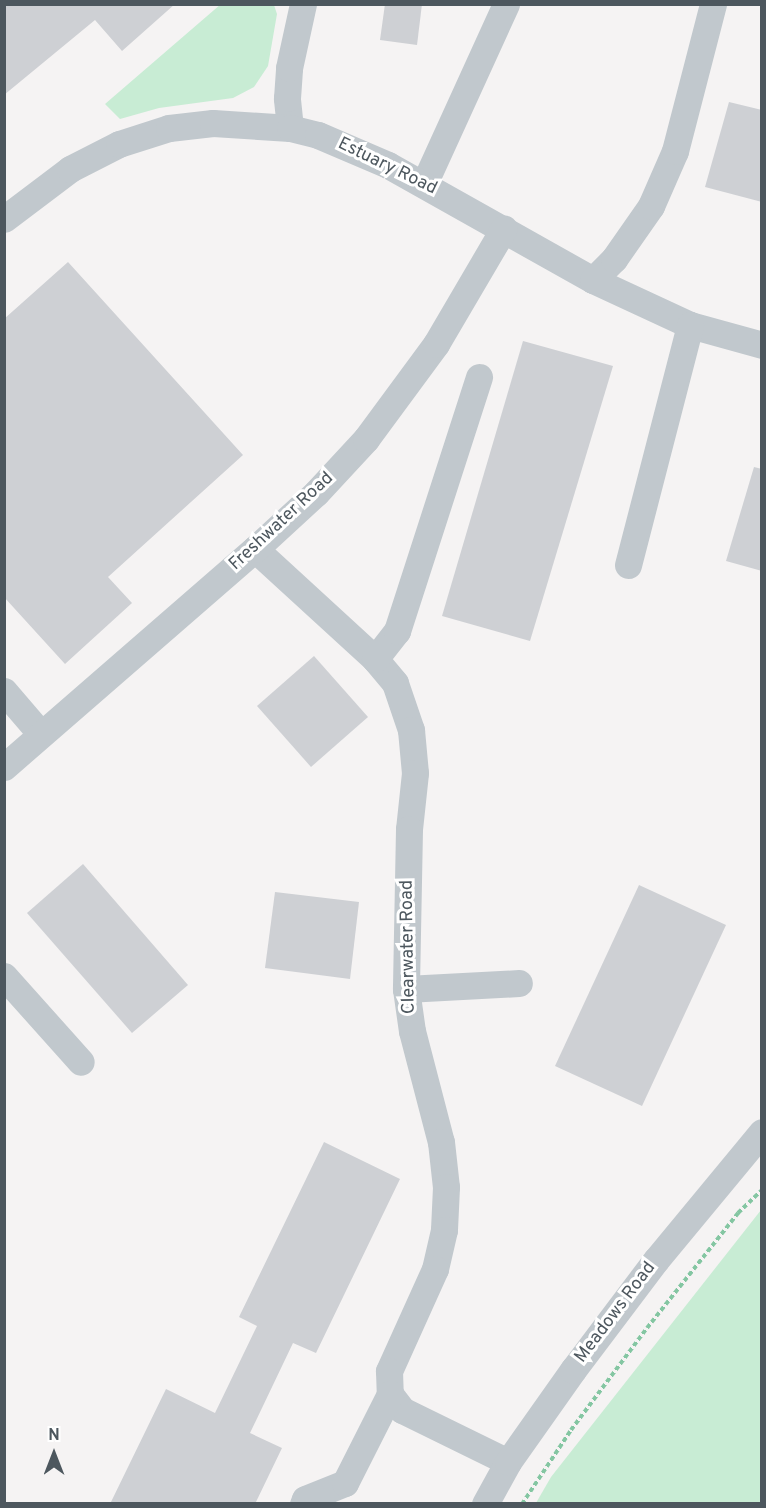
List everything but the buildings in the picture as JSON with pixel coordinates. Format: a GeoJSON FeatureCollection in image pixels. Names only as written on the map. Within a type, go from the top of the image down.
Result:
{"type":"FeatureCollection","features":[{"type":"Feature","properties":{"kind":"street"},"geometry":{"type":"LineString","coordinates":[[290,128],[286,98],[289,68],[303,4]]}},
{"type":"Feature","properties":{"kind":"street"},"geometry":{"type":"LineString","coordinates":[[424,184],[506,4]]}},
{"type":"Feature","properties":{"kind":"street"},"geometry":{"type":"LineString","coordinates":[[592,280],[614,259],[651,206],[675,151],[713,4]]}},
{"type":"Feature","properties":{"kind":"street","name":"Estuary Road"},"geometry":{"type":"LineString","coordinates":[[4,219],[70,169],[119,144],[169,128],[213,123],[290,128],[350,147],[424,184],[592,280],[690,325],[762,345]]}},
{"type":"Feature","properties":{"kind":"street","name":"Freshwater Road"},"geometry":{"type":"LineString","coordinates":[[4,767],[40,733],[255,549],[315,493],[366,439],[436,344],[504,228]]}},
{"type":"Feature","properties":{"kind":"street"},"geometry":{"type":"LineString","coordinates":[[628,565],[690,325]]}},
{"type":"Feature","properties":{"kind":"street"},"geometry":{"type":"LineString","coordinates":[[375,659],[397,631],[478,377]]}},
{"type":"Feature","properties":{"kind":"street","name":"Clearwater Road"},"geometry":{"type":"LineString","coordinates":[[255,549],[375,659],[395,683],[411,730],[415,773],[409,829],[406,989],[412,1031],[441,1142],[446,1186],[444,1230],[435,1269],[389,1371],[390,1394],[345,1484],[305,1499],[303,1503]]}},
{"type":"Feature","properties":{"kind":"street"},"geometry":{"type":"LineString","coordinates":[[12,700],[40,733]]}},
{"type":"Feature","properties":{"kind":"street"},"geometry":{"type":"LineString","coordinates":[[4,976],[81,1062]]}},
{"type":"Feature","properties":{"kind":"street"},"geometry":{"type":"LineString","coordinates":[[406,989],[519,983]]}},
{"type":"Feature","properties":{"kind":"street","name":"Meadows Road"},"geometry":{"type":"LineString","coordinates":[[484,1503],[508,1462],[573,1370],[656,1260],[762,1132]]}},
{"type":"Feature","properties":{"kind":"street"},"geometry":{"type":"LineString","coordinates":[[390,1394],[402,1410],[508,1462]]}},
{"type":"Feature","properties":{"kind":"path","name":"Meadows Road"},"geometry":{"type":"LineString","coordinates":[[522,1503],[646,1328],[738,1213],[762,1190]]}},
{"type":"Feature","properties":{"kind":"green space"},"geometry":{"type":"Polygon","coordinates":[[[221,4],[274,5],[277,14],[268,66],[254,87],[233,98],[159,108],[120,119],[105,104],[221,4]]]}},
{"type":"Feature","properties":{"kind":"green space"},"geometry":{"type":"Polygon","coordinates":[[[761,1210],[761,1503],[536,1503],[551,1477],[761,1210]]]}}]}
